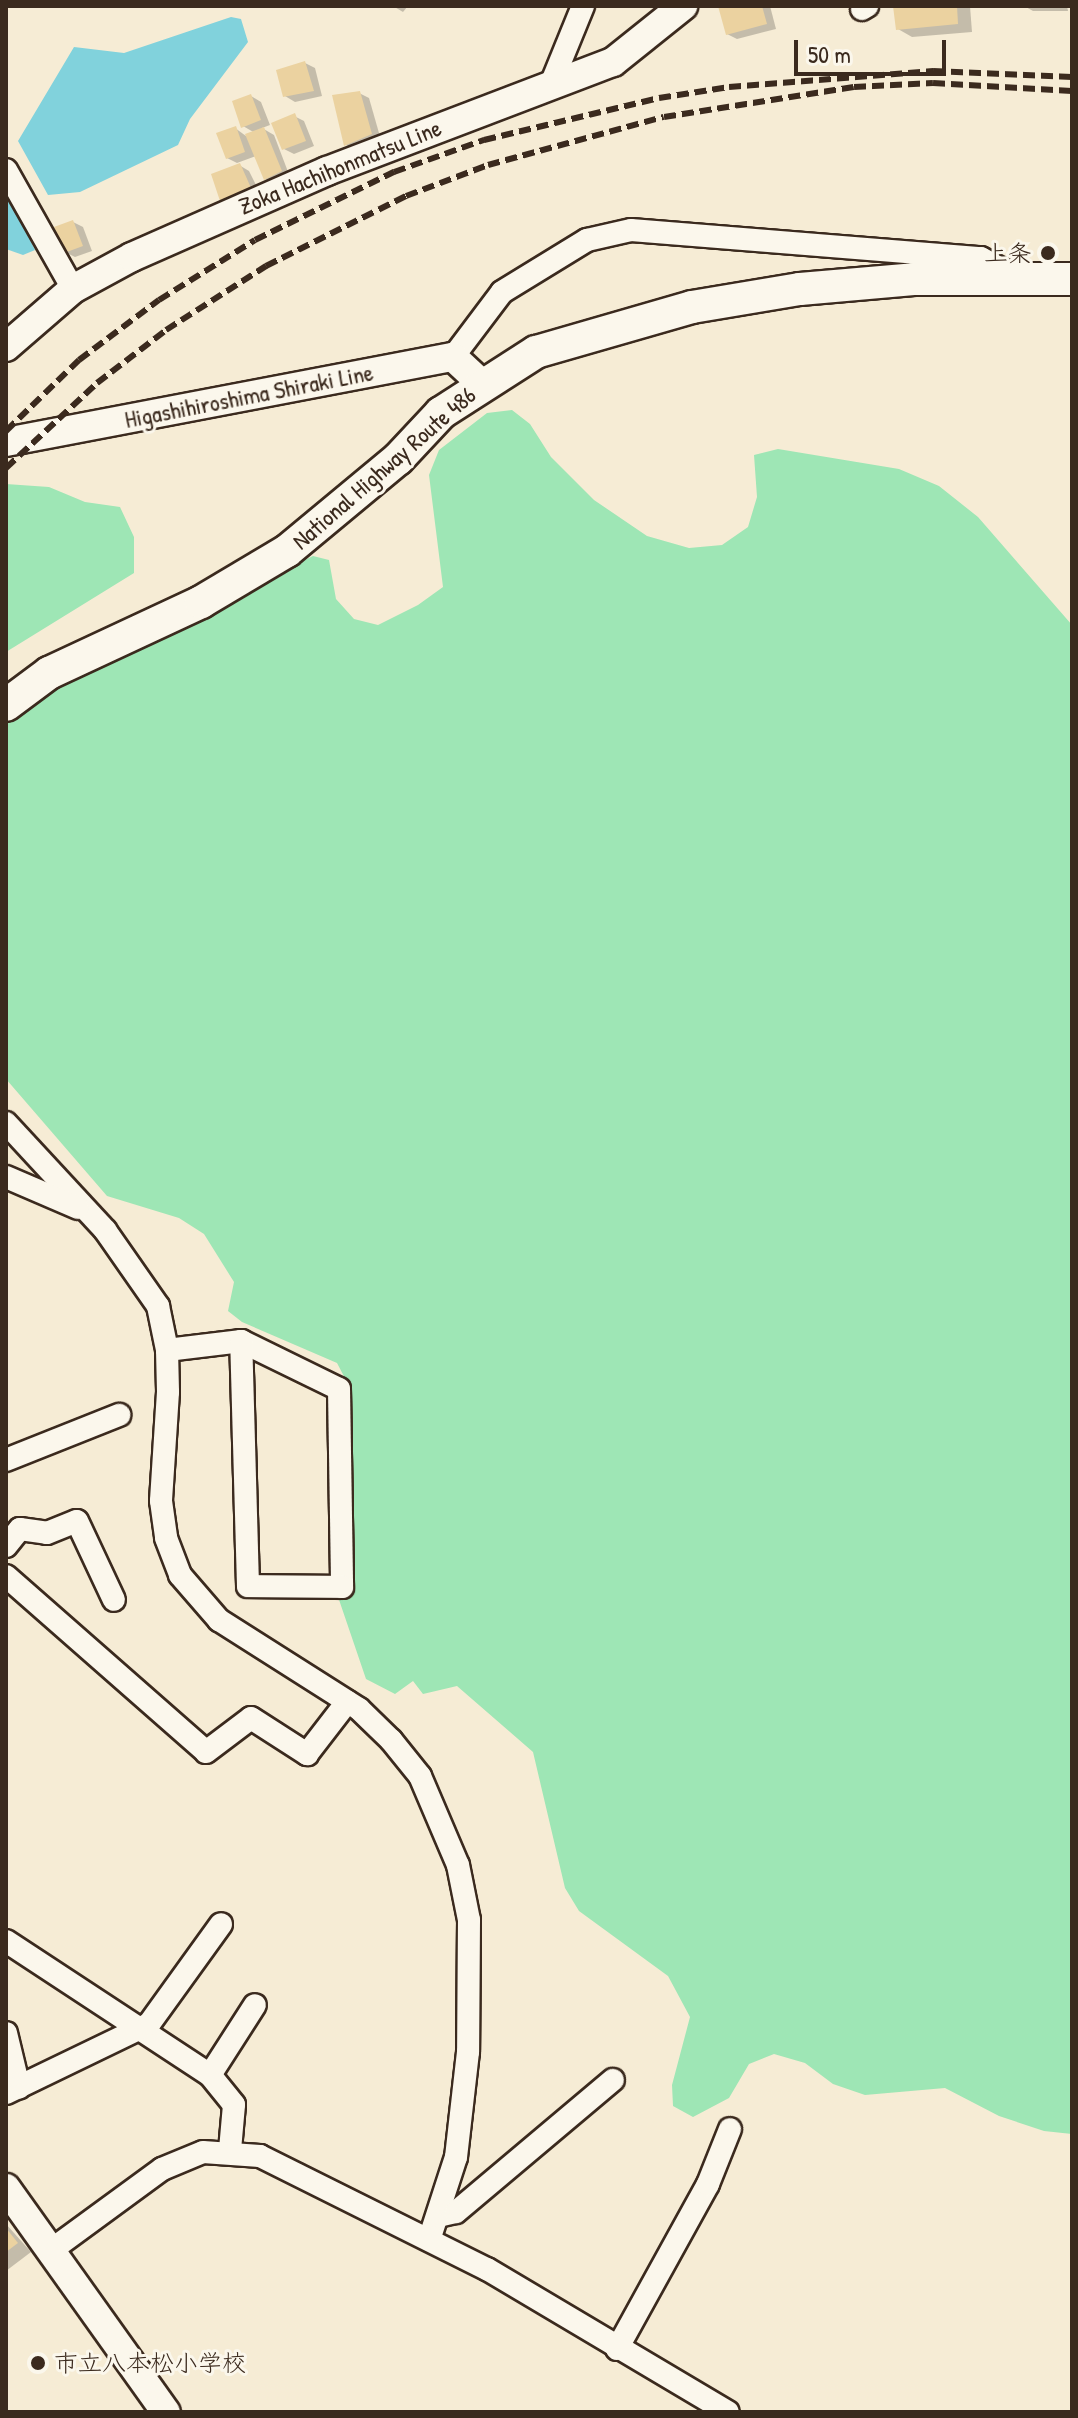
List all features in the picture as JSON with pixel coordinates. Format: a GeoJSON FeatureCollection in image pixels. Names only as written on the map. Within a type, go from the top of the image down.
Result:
{"type":"FeatureCollection","features":[{"type":"Feature","properties":{"kind":"highway","name":"National Highway Route 486"},"geometry":{"type":"LineString","coordinates":[[6,705],[49,673],[201,602],[287,551],[398,459],[441,413],[536,352],[692,307],[800,289],[1013,276],[1072,279]]}},
{"type":"Feature","properties":{"kind":"main road","name":"Zoka Hachihonmatsu Line"},"geometry":{"type":"LineString","coordinates":[[6,347],[73,289],[259,200],[552,82],[613,62],[683,6]]}},
{"type":"Feature","properties":{"kind":"main road"},"geometry":{"type":"LineString","coordinates":[[453,357],[482,384]]}},
{"type":"Feature","properties":{"kind":"main road","name":"Higashihiroshima Shiraki Line"},"geometry":{"type":"LineString","coordinates":[[6,442],[453,357]]}},
{"type":"Feature","properties":{"kind":"main road"},"geometry":{"type":"LineString","coordinates":[[6,2188],[166,2412]]}},
{"type":"Feature","properties":{"kind":"street"},"geometry":{"type":"LineString","coordinates":[[552,82],[583,6]]}},
{"type":"Feature","properties":{"kind":"street"},"geometry":{"type":"LineString","coordinates":[[6,170],[73,289]]}},
{"type":"Feature","properties":{"kind":"street"},"geometry":{"type":"LineString","coordinates":[[453,357],[502,292],[587,240],[631,230],[981,258],[1013,276]]}},
{"type":"Feature","properties":{"kind":"street"},"geometry":{"type":"LineString","coordinates":[[6,1123],[134,1265],[158,1306],[167,1350],[161,1501],[166,1538],[180,1575],[219,1620],[347,1702],[391,1740],[420,1776],[458,1865],[469,1920],[464,2106],[438,2216],[429,2240]]}},
{"type":"Feature","properties":{"kind":"street"},"geometry":{"type":"LineString","coordinates":[[6,1177],[88,1212]]}},
{"type":"Feature","properties":{"kind":"street"},"geometry":{"type":"LineString","coordinates":[[167,1350],[241,1341],[339,1389],[342,1587],[248,1586],[241,1341]]}},
{"type":"Feature","properties":{"kind":"street"},"geometry":{"type":"LineString","coordinates":[[6,1460],[119,1415]]}},
{"type":"Feature","properties":{"kind":"street"},"geometry":{"type":"LineString","coordinates":[[6,1546],[20,1529],[47,1533],[77,1521],[114,1600]]}},
{"type":"Feature","properties":{"kind":"street"},"geometry":{"type":"LineString","coordinates":[[6,1576],[206,1752],[251,1718],[307,1754],[347,1702]]}},
{"type":"Feature","properties":{"kind":"street"},"geometry":{"type":"LineString","coordinates":[[6,2033],[13,2090],[139,2030],[149,2024],[221,1924]]}},
{"type":"Feature","properties":{"kind":"street"},"geometry":{"type":"LineString","coordinates":[[6,1941],[210,2075],[234,2105],[230,2150]]}},
{"type":"Feature","properties":{"kind":"street"},"geometry":{"type":"LineString","coordinates":[[210,2075],[255,2005]]}},
{"type":"Feature","properties":{"kind":"street"},"geometry":{"type":"LineString","coordinates":[[438,2216],[456,2212],[613,2080]]}},
{"type":"Feature","properties":{"kind":"street"},"geometry":{"type":"LineString","coordinates":[[617,2349],[708,2184],[730,2129]]}},
{"type":"Feature","properties":{"kind":"street"},"geometry":{"type":"LineString","coordinates":[[50,2251],[162,2169],[203,2152],[230,2150],[297,2173],[429,2240],[728,2412]]}},
{"type":"Feature","properties":{"kind":"green space"},"geometry":{"type":"Polygon","coordinates":[[[512,410],[530,424],[551,457],[594,500],[647,536],[689,548],[722,545],[748,527],[757,497],[754,455],[778,449],[899,469],[939,486],[978,517],[1072,625],[1072,2134],[1044,2131],[999,2116],[945,2088],[865,2095],[833,2084],[805,2063],[774,2054],[749,2064],[729,2098],[693,2117],[673,2106],[672,2085],[690,2017],[668,1976],[579,1911],[565,1888],[533,1752],[457,1686],[423,1694],[413,1681],[395,1694],[366,1679],[335,1588],[349,1386],[337,1363],[242,1322],[228,1311],[234,1282],[204,1234],[179,1218],[107,1196],[6,1079],[6,718],[52,680],[313,556],[329,560],[336,599],[354,619],[378,625],[418,605],[443,587],[429,475],[439,450],[487,413],[512,410]]]}},
{"type":"Feature","properties":{"kind":"green space"},"geometry":{"type":"Polygon","coordinates":[[[6,484],[49,487],[85,502],[120,507],[134,537],[134,573],[6,652],[6,484]]]}},
{"type":"Feature","properties":{"kind":"water"},"geometry":{"type":"Polygon","coordinates":[[[231,17],[241,19],[248,42],[190,119],[178,145],[80,192],[48,195],[18,141],[74,47],[124,53],[231,17]]]}},
{"type":"Feature","properties":{"kind":"water"},"geometry":{"type":"Polygon","coordinates":[[[6,190],[35,250],[23,255],[6,249],[6,190]]]}},
{"type":"Feature","properties":{"kind":"building"},"geometry":{"type":"Polygon","coordinates":[[[718,6],[762,6],[767,24],[726,35],[718,6]]]}},
{"type":"Feature","properties":{"kind":"building"},"geometry":{"type":"Polygon","coordinates":[[[893,6],[957,6],[958,24],[896,30],[893,6]]]}},
{"type":"Feature","properties":{"kind":"building"},"geometry":{"type":"Polygon","coordinates":[[[305,61],[314,91],[283,97],[276,70],[305,61]]]}},
{"type":"Feature","properties":{"kind":"building"},"geometry":{"type":"Polygon","coordinates":[[[360,91],[372,134],[344,146],[332,95],[360,91]]]}},
{"type":"Feature","properties":{"kind":"building"},"geometry":{"type":"Polygon","coordinates":[[[251,94],[261,120],[241,128],[232,101],[251,94]]]}},
{"type":"Feature","properties":{"kind":"building"},"geometry":{"type":"Polygon","coordinates":[[[295,113],[306,141],[282,150],[271,123],[295,113]]]}},
{"type":"Feature","properties":{"kind":"building"},"geometry":{"type":"Polygon","coordinates":[[[236,126],[245,152],[226,159],[216,133],[236,126]]]}},
{"type":"Feature","properties":{"kind":"building"},"geometry":{"type":"Polygon","coordinates":[[[264,127],[282,171],[264,180],[245,134],[264,127]]]}},
{"type":"Feature","properties":{"kind":"building"},"geometry":{"type":"Polygon","coordinates":[[[240,163],[251,188],[220,201],[211,174],[240,163]]]}},
{"type":"Feature","properties":{"kind":"building"},"geometry":{"type":"Polygon","coordinates":[[[73,220],[83,246],[64,253],[54,227],[73,220]]]}},
{"type":"Feature","properties":{"kind":"building"},"geometry":{"type":"Polygon","coordinates":[[[6,2228],[18,2243],[6,2252],[6,2228]]]}},
{"type":"Feature","properties":{"kind":"railway"},"geometry":{"type":"LineString","coordinates":[[6,431],[79,360],[159,300],[255,240],[394,172],[484,140],[659,98],[729,87],[933,71],[1072,77]]}},
{"type":"Feature","properties":{"kind":"railway"},"geometry":{"type":"LineString","coordinates":[[6,468],[97,383],[166,330],[266,266],[406,196],[488,165],[664,117],[854,87],[933,83],[1072,91]]}},
{"type":"Feature","properties":{"kind":"place","name":"上条"},"geometry":{"type":"Point","coordinates":[1048,253]}},
{"type":"Feature","properties":{"kind":"place","name":"市立八本松小学校"},"geometry":{"type":"Point","coordinates":[38,2363]}}]}
